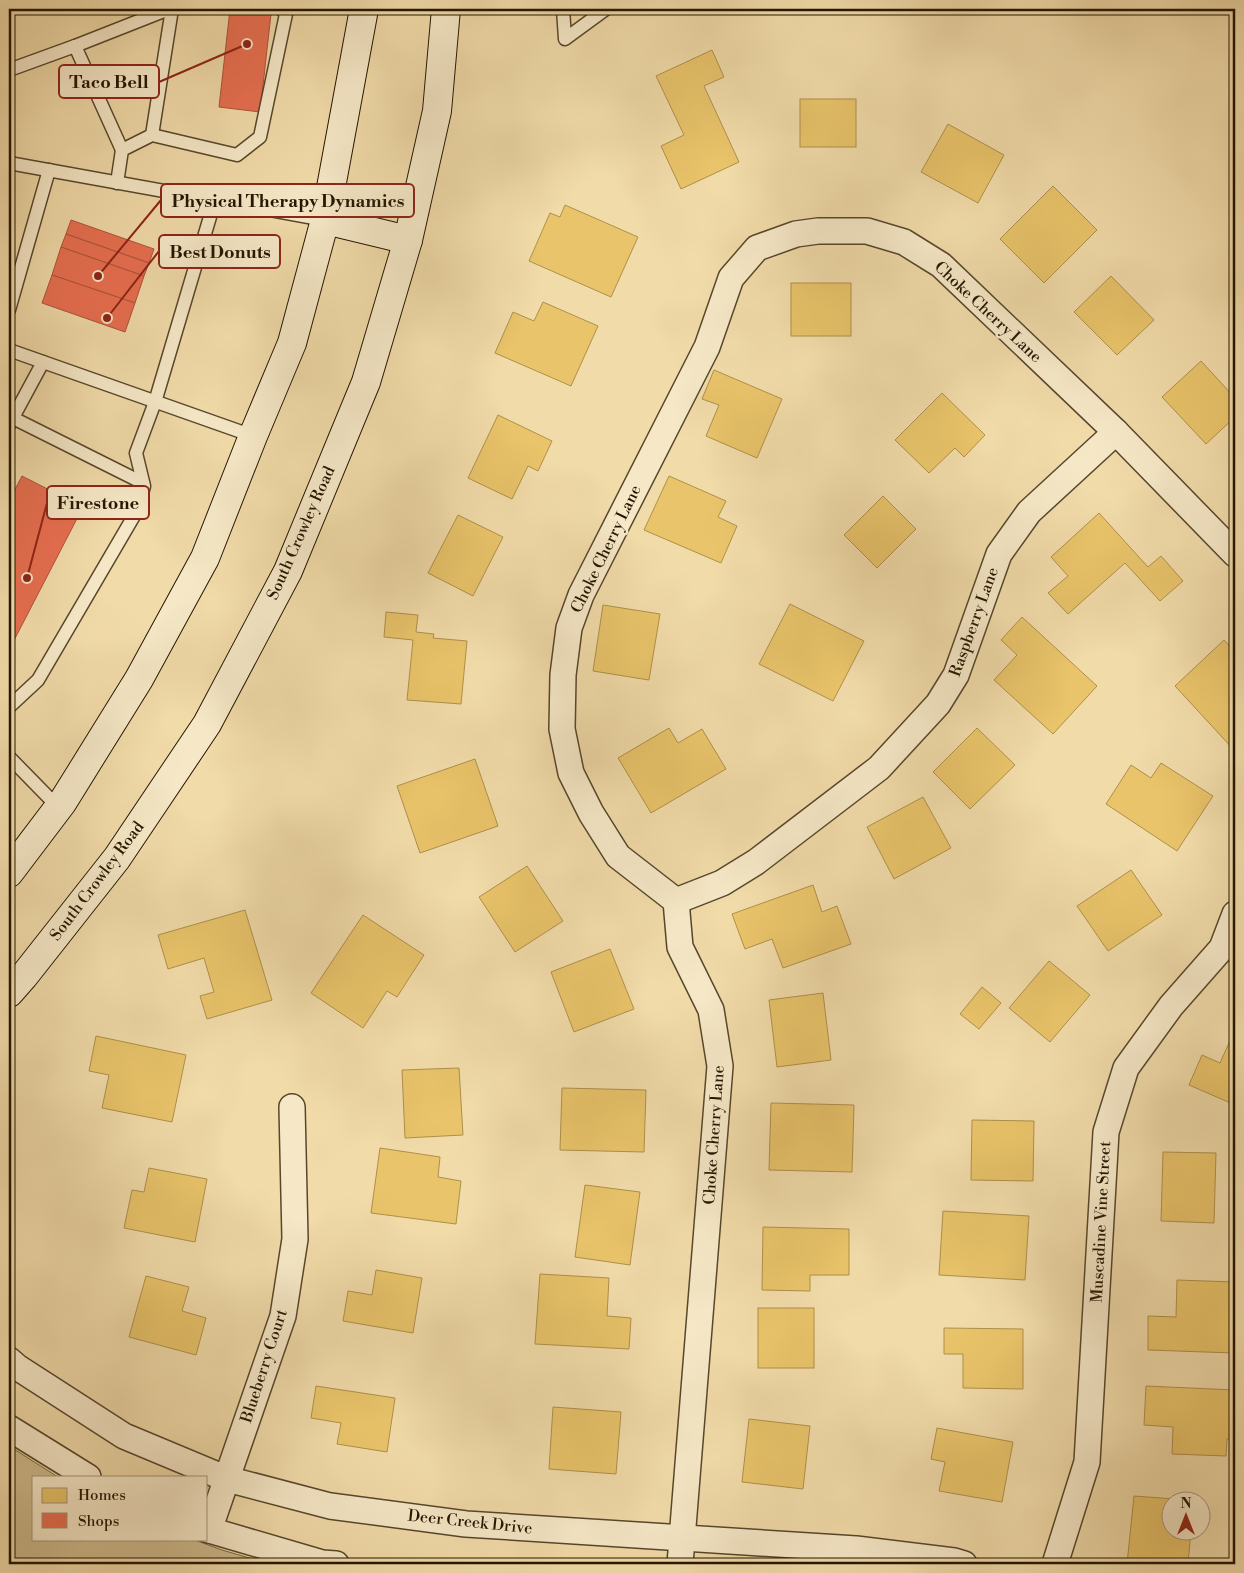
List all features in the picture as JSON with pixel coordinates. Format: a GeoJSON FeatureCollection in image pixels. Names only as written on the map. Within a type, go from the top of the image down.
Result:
{"type":"FeatureCollection","features":[{"type":"Feature","properties":{"kind":"main road"},"geometry":{"type":"LineString","coordinates":[[9,873],[60,808],[139,679],[205,558],[292,343],[325,220],[364,9]]}},
{"type":"Feature","properties":{"kind":"main road","name":"South Crowley Road"},"geometry":{"type":"LineString","coordinates":[[9,993],[118,858],[207,724],[288,571],[366,382],[408,240],[436,111],[446,9]]}},
{"type":"Feature","properties":{"kind":"main road"},"geometry":{"type":"LineString","coordinates":[[325,220],[408,240]]}},
{"type":"Feature","properties":{"kind":"street","name":"Choke Cherry Lane"},"geometry":{"type":"LineString","coordinates":[[680,1564],[720,1066],[711,1010],[680,947],[676,902],[618,856],[591,813],[571,773],[562,730],[563,676],[570,628],[581,595],[707,347],[731,278],[757,248],[796,234],[818,231],[867,231],[904,242],[941,265],[1116,432],[1235,554]]}},
{"type":"Feature","properties":{"kind":"street","name":"Raspberry Lane"},"geometry":{"type":"LineString","coordinates":[[676,902],[722,883],[756,862],[886,761],[938,704],[956,676],[999,554],[1029,512],[1116,432]]}},
{"type":"Feature","properties":{"kind":"street","name":"Muscadine Vine Street"},"geometry":{"type":"LineString","coordinates":[[1055,1564],[1087,1462],[1106,1132],[1126,1068],[1171,1006],[1222,948],[1235,914]]}},
{"type":"Feature","properties":{"kind":"street","name":"Blueberry Court"},"geometry":{"type":"LineString","coordinates":[[208,1529],[283,1316],[295,1239],[292,1107]]}},
{"type":"Feature","properties":{"kind":"street","name":"Deer Creek Drive"},"geometry":{"type":"LineString","coordinates":[[9,1360],[124,1436],[227,1479],[330,1506],[466,1524],[856,1549],[954,1561],[964,1564]]}},
{"type":"Feature","properties":{"kind":"street"},"geometry":{"type":"LineString","coordinates":[[9,1428],[86,1476]]}},
{"type":"Feature","properties":{"kind":"street"},"geometry":{"type":"LineString","coordinates":[[208,1529],[322,1563],[336,1564]]}},
{"type":"Feature","properties":{"kind":"lane"},"geometry":{"type":"LineString","coordinates":[[9,70],[170,9],[152,135]]}},
{"type":"Feature","properties":{"kind":"lane"},"geometry":{"type":"LineString","coordinates":[[122,150],[152,135],[237,155],[260,137],[286,14],[280,9]]}},
{"type":"Feature","properties":{"kind":"lane"},"geometry":{"type":"LineString","coordinates":[[563,9],[565,39],[606,9]]}},
{"type":"Feature","properties":{"kind":"lane"},"geometry":{"type":"LineString","coordinates":[[75,46],[122,150],[117,182]]}},
{"type":"Feature","properties":{"kind":"lane"},"geometry":{"type":"LineString","coordinates":[[9,163],[325,220]]}},
{"type":"Feature","properties":{"kind":"lane"},"geometry":{"type":"LineString","coordinates":[[9,310],[50,170]]}},
{"type":"Feature","properties":{"kind":"lane"},"geometry":{"type":"LineString","coordinates":[[9,708],[38,680],[138,509],[144,486],[136,454],[155,402],[216,200]]}},
{"type":"Feature","properties":{"kind":"lane"},"geometry":{"type":"LineString","coordinates":[[9,350],[253,436]]}},
{"type":"Feature","properties":{"kind":"lane"},"geometry":{"type":"LineString","coordinates":[[42,362],[11,421],[143,482]]}},
{"type":"Feature","properties":{"kind":"lane"},"geometry":{"type":"LineString","coordinates":[[9,757],[60,808]]}},
{"type":"Feature","properties":{"kind":"shaded area"},"geometry":{"type":"Polygon","coordinates":[[[9,1446],[56,1476],[32,1476],[32,1540],[195,1540],[270,1564],[9,1564],[9,1446]]]}},
{"type":"Feature","properties":{"kind":"building: Homes"},"geometry":{"type":"Polygon","coordinates":[[[712,50],[724,77],[704,86],[739,162],[681,189],[661,146],[684,135],[656,76],[712,50]]]}},
{"type":"Feature","properties":{"kind":"building: Homes"},"geometry":{"type":"Polygon","coordinates":[[[800,99],[856,99],[856,147],[800,147],[800,99]]]}},
{"type":"Feature","properties":{"kind":"building: Homes"},"geometry":{"type":"Polygon","coordinates":[[[948,124],[1004,155],[978,203],[921,172],[948,124]]]}},
{"type":"Feature","properties":{"kind":"building: Homes"},"geometry":{"type":"Polygon","coordinates":[[[1053,186],[1097,230],[1044,283],[1000,239],[1053,186]]]}},
{"type":"Feature","properties":{"kind":"building: Homes"},"geometry":{"type":"Polygon","coordinates":[[[565,205],[638,237],[611,297],[529,261],[550,213],[560,217],[565,205]]]}},
{"type":"Feature","properties":{"kind":"building: Homes"},"geometry":{"type":"Polygon","coordinates":[[[1111,276],[1154,320],[1117,355],[1074,312],[1111,276]]]}},
{"type":"Feature","properties":{"kind":"building: Homes"},"geometry":{"type":"Polygon","coordinates":[[[791,283],[851,283],[851,336],[791,336],[791,283]]]}},
{"type":"Feature","properties":{"kind":"building: Homes"},"geometry":{"type":"Polygon","coordinates":[[[543,302],[598,326],[571,386],[495,353],[513,312],[534,321],[543,302]]]}},
{"type":"Feature","properties":{"kind":"building: Homes"},"geometry":{"type":"Polygon","coordinates":[[[1201,361],[1235,398],[1235,417],[1206,444],[1162,397],[1201,361]]]}},
{"type":"Feature","properties":{"kind":"building: Homes"},"geometry":{"type":"Polygon","coordinates":[[[714,370],[782,399],[757,458],[706,436],[719,405],[702,399],[714,370]]]}},
{"type":"Feature","properties":{"kind":"building: Homes"},"geometry":{"type":"Polygon","coordinates":[[[942,393],[985,435],[964,457],[955,448],[929,473],[895,440],[942,393]]]}},
{"type":"Feature","properties":{"kind":"building: Homes"},"geometry":{"type":"Polygon","coordinates":[[[498,415],[552,441],[538,471],[528,466],[512,499],[468,478],[498,415]]]}},
{"type":"Feature","properties":{"kind":"building: Homes"},"geometry":{"type":"Polygon","coordinates":[[[1235,450],[1235,464],[1229,453],[1235,450]]]}},
{"type":"Feature","properties":{"kind":"building: Homes"},"geometry":{"type":"Polygon","coordinates":[[[669,476],[726,501],[718,517],[737,526],[721,563],[644,530],[669,476]]]}},
{"type":"Feature","properties":{"kind":"building: Homes"},"geometry":{"type":"Polygon","coordinates":[[[883,496],[916,529],[877,568],[844,535],[883,496]]]}},
{"type":"Feature","properties":{"kind":"building: Homes"},"geometry":{"type":"Polygon","coordinates":[[[1099,513],[1148,567],[1161,556],[1183,581],[1160,601],[1125,563],[1068,614],[1048,593],[1068,576],[1051,557],[1099,513]]]}},
{"type":"Feature","properties":{"kind":"building: Homes"},"geometry":{"type":"Polygon","coordinates":[[[458,515],[503,537],[473,596],[428,573],[458,515]]]}},
{"type":"Feature","properties":{"kind":"building: Homes"},"geometry":{"type":"Polygon","coordinates":[[[790,604],[864,641],[833,701],[759,664],[790,604]]]}},
{"type":"Feature","properties":{"kind":"building: Homes"},"geometry":{"type":"Polygon","coordinates":[[[603,605],[660,614],[649,680],[593,671],[603,605]]]}},
{"type":"Feature","properties":{"kind":"building: Homes"},"geometry":{"type":"Polygon","coordinates":[[[386,612],[418,615],[416,632],[434,634],[433,638],[467,641],[461,704],[407,700],[413,640],[384,637],[386,612]]]}},
{"type":"Feature","properties":{"kind":"building: Homes"},"geometry":{"type":"Polygon","coordinates":[[[1022,617],[1097,686],[1053,734],[994,680],[1017,655],[1001,640],[1022,617]]]}},
{"type":"Feature","properties":{"kind":"building: Homes"},"geometry":{"type":"Polygon","coordinates":[[[1224,640],[1235,652],[1234,750],[1175,686],[1224,640]]]}},
{"type":"Feature","properties":{"kind":"building: Homes"},"geometry":{"type":"Polygon","coordinates":[[[669,728],[678,743],[702,729],[726,769],[651,813],[618,758],[669,728]]]}},
{"type":"Feature","properties":{"kind":"building: Homes"},"geometry":{"type":"Polygon","coordinates":[[[977,728],[1015,765],[970,809],[933,772],[977,728]]]}},
{"type":"Feature","properties":{"kind":"building: Homes"},"geometry":{"type":"Polygon","coordinates":[[[475,759],[498,826],[420,853],[397,786],[475,759]]]}},
{"type":"Feature","properties":{"kind":"building: Homes"},"geometry":{"type":"Polygon","coordinates":[[[1161,763],[1213,796],[1177,851],[1106,804],[1131,765],[1151,778],[1161,763]]]}},
{"type":"Feature","properties":{"kind":"building: Homes"},"geometry":{"type":"Polygon","coordinates":[[[923,797],[951,848],[894,879],[867,827],[923,797]]]}},
{"type":"Feature","properties":{"kind":"building: Homes"},"geometry":{"type":"Polygon","coordinates":[[[527,866],[563,921],[515,952],[479,897],[527,866]]]}},
{"type":"Feature","properties":{"kind":"building: Homes"},"geometry":{"type":"Polygon","coordinates":[[[1131,870],[1162,915],[1108,951],[1077,906],[1131,870]]]}},
{"type":"Feature","properties":{"kind":"building: Homes"},"geometry":{"type":"Polygon","coordinates":[[[813,885],[822,912],[837,906],[851,944],[783,968],[772,939],[745,949],[732,914],[813,885]]]}},
{"type":"Feature","properties":{"kind":"building: Homes"},"geometry":{"type":"Polygon","coordinates":[[[245,910],[272,1000],[207,1019],[200,996],[214,992],[204,958],[168,969],[158,935],[245,910]]]}},
{"type":"Feature","properties":{"kind":"building: Homes"},"geometry":{"type":"Polygon","coordinates":[[[363,915],[424,955],[397,997],[387,991],[363,1028],[311,993],[363,915]]]}},
{"type":"Feature","properties":{"kind":"building: Homes"},"geometry":{"type":"Polygon","coordinates":[[[610,949],[634,1009],[574,1032],[551,972],[610,949]]]}},
{"type":"Feature","properties":{"kind":"building: Homes"},"geometry":{"type":"Polygon","coordinates":[[[1049,961],[1090,995],[1050,1042],[1009,1008],[1049,961]]]}},
{"type":"Feature","properties":{"kind":"building: Homes"},"geometry":{"type":"Polygon","coordinates":[[[982,987],[1001,1003],[979,1029],[960,1014],[982,987]]]}},
{"type":"Feature","properties":{"kind":"building: Homes"},"geometry":{"type":"Polygon","coordinates":[[[823,993],[831,1060],[777,1067],[769,1000],[823,993]]]}},
{"type":"Feature","properties":{"kind":"building: Homes"},"geometry":{"type":"Polygon","coordinates":[[[1233,1034],[1235,1035],[1235,1105],[1189,1085],[1202,1055],[1220,1063],[1233,1034]]]}},
{"type":"Feature","properties":{"kind":"building: Homes"},"geometry":{"type":"Polygon","coordinates":[[[96,1036],[186,1055],[172,1122],[102,1108],[109,1075],[89,1071],[96,1036]]]}},
{"type":"Feature","properties":{"kind":"building: Homes"},"geometry":{"type":"Polygon","coordinates":[[[459,1068],[463,1135],[405,1138],[402,1070],[459,1068]]]}},
{"type":"Feature","properties":{"kind":"building: Homes"},"geometry":{"type":"Polygon","coordinates":[[[562,1088],[646,1090],[644,1152],[560,1150],[562,1088]]]}},
{"type":"Feature","properties":{"kind":"building: Homes"},"geometry":{"type":"Polygon","coordinates":[[[771,1103],[854,1105],[852,1172],[769,1170],[771,1103]]]}},
{"type":"Feature","properties":{"kind":"building: Homes"},"geometry":{"type":"Polygon","coordinates":[[[972,1120],[1034,1121],[1033,1181],[971,1180],[972,1120]]]}},
{"type":"Feature","properties":{"kind":"building: Homes"},"geometry":{"type":"Polygon","coordinates":[[[380,1148],[440,1157],[438,1177],[461,1181],[456,1224],[371,1213],[380,1148]]]}},
{"type":"Feature","properties":{"kind":"building: Homes"},"geometry":{"type":"Polygon","coordinates":[[[1163,1152],[1216,1153],[1214,1223],[1161,1221],[1163,1152]]]}},
{"type":"Feature","properties":{"kind":"building: Homes"},"geometry":{"type":"Polygon","coordinates":[[[149,1168],[207,1179],[195,1242],[124,1228],[132,1190],[144,1192],[149,1168]]]}},
{"type":"Feature","properties":{"kind":"building: Homes"},"geometry":{"type":"Polygon","coordinates":[[[585,1185],[640,1192],[630,1265],[575,1257],[585,1185]]]}},
{"type":"Feature","properties":{"kind":"building: Homes"},"geometry":{"type":"Polygon","coordinates":[[[943,1211],[1029,1216],[1025,1280],[939,1275],[943,1211]]]}},
{"type":"Feature","properties":{"kind":"building: Homes"},"geometry":{"type":"Polygon","coordinates":[[[763,1227],[849,1229],[849,1275],[810,1275],[810,1291],[762,1290],[763,1227]]]}},
{"type":"Feature","properties":{"kind":"building: Homes"},"geometry":{"type":"Polygon","coordinates":[[[376,1270],[422,1278],[413,1333],[343,1321],[348,1291],[372,1295],[376,1270]]]}},
{"type":"Feature","properties":{"kind":"building: Homes"},"geometry":{"type":"Polygon","coordinates":[[[540,1274],[609,1278],[607,1316],[631,1318],[629,1349],[535,1344],[540,1274]]]}},
{"type":"Feature","properties":{"kind":"building: Homes"},"geometry":{"type":"Polygon","coordinates":[[[146,1276],[189,1287],[182,1311],[206,1318],[196,1355],[129,1337],[146,1276]]]}},
{"type":"Feature","properties":{"kind":"building: Homes"},"geometry":{"type":"Polygon","coordinates":[[[1177,1280],[1235,1282],[1234,1353],[1148,1350],[1148,1316],[1176,1317],[1177,1280]]]}},
{"type":"Feature","properties":{"kind":"building: Homes"},"geometry":{"type":"Polygon","coordinates":[[[758,1308],[814,1308],[814,1368],[758,1368],[758,1308]]]}},
{"type":"Feature","properties":{"kind":"building: Homes"},"geometry":{"type":"Polygon","coordinates":[[[944,1328],[1023,1329],[1023,1389],[963,1388],[963,1354],[944,1354],[944,1328]]]}},
{"type":"Feature","properties":{"kind":"building: Homes"},"geometry":{"type":"Polygon","coordinates":[[[316,1386],[395,1398],[387,1452],[337,1444],[341,1423],[311,1418],[316,1386]]]}},
{"type":"Feature","properties":{"kind":"building: Homes"},"geometry":{"type":"Polygon","coordinates":[[[1146,1386],[1235,1390],[1235,1439],[1227,1439],[1226,1456],[1172,1454],[1173,1427],[1144,1425],[1146,1386]]]}},
{"type":"Feature","properties":{"kind":"building: Homes"},"geometry":{"type":"Polygon","coordinates":[[[553,1407],[621,1412],[616,1474],[549,1469],[553,1407]]]}},
{"type":"Feature","properties":{"kind":"building: Homes"},"geometry":{"type":"Polygon","coordinates":[[[749,1419],[810,1426],[803,1489],[742,1482],[749,1419]]]}},
{"type":"Feature","properties":{"kind":"building: Homes"},"geometry":{"type":"Polygon","coordinates":[[[937,1428],[1013,1442],[1002,1502],[939,1491],[945,1462],[931,1459],[937,1428]]]}},
{"type":"Feature","properties":{"kind":"building: Homes"},"geometry":{"type":"Polygon","coordinates":[[[1134,1496],[1162,1498],[1162,1540],[1190,1540],[1188,1564],[1127,1564],[1134,1496]]]}},
{"type":"Feature","properties":{"kind":"building: Shops"},"geometry":{"type":"Polygon","coordinates":[[[230,9],[271,14],[260,112],[219,107],[230,9]]]}},
{"type":"Feature","properties":{"kind":"building: Shops"},"geometry":{"type":"Polygon","coordinates":[[[71,220],[154,249],[149,263],[66,234],[71,220]]]}},
{"type":"Feature","properties":{"kind":"building: Shops"},"geometry":{"type":"Polygon","coordinates":[[[66,234],[149,263],[144,276],[61,247],[66,234]]]}},
{"type":"Feature","properties":{"kind":"building: Shops"},"geometry":{"type":"Polygon","coordinates":[[[61,247],[144,276],[135,303],[52,275],[61,247]]]}},
{"type":"Feature","properties":{"kind":"building: Shops"},"geometry":{"type":"Polygon","coordinates":[[[52,275],[135,303],[125,332],[42,303],[52,275]]]}},
{"type":"Feature","properties":{"kind":"building: Shops"},"geometry":{"type":"Polygon","coordinates":[[[22,476],[83,507],[9,650],[9,501],[22,476]]]}},
{"type":"Feature","properties":{"kind":"place","name":"Taco Bell"},"geometry":{"type":"Point","coordinates":[247,44]}},
{"type":"Feature","properties":{"kind":"place","name":"Physical Therapy Dynamics"},"geometry":{"type":"Point","coordinates":[98,276]}},
{"type":"Feature","properties":{"kind":"place","name":"Best Donuts"},"geometry":{"type":"Point","coordinates":[107,318]}},
{"type":"Feature","properties":{"kind":"place","name":"Firestone"},"geometry":{"type":"Point","coordinates":[27,578]}}]}
